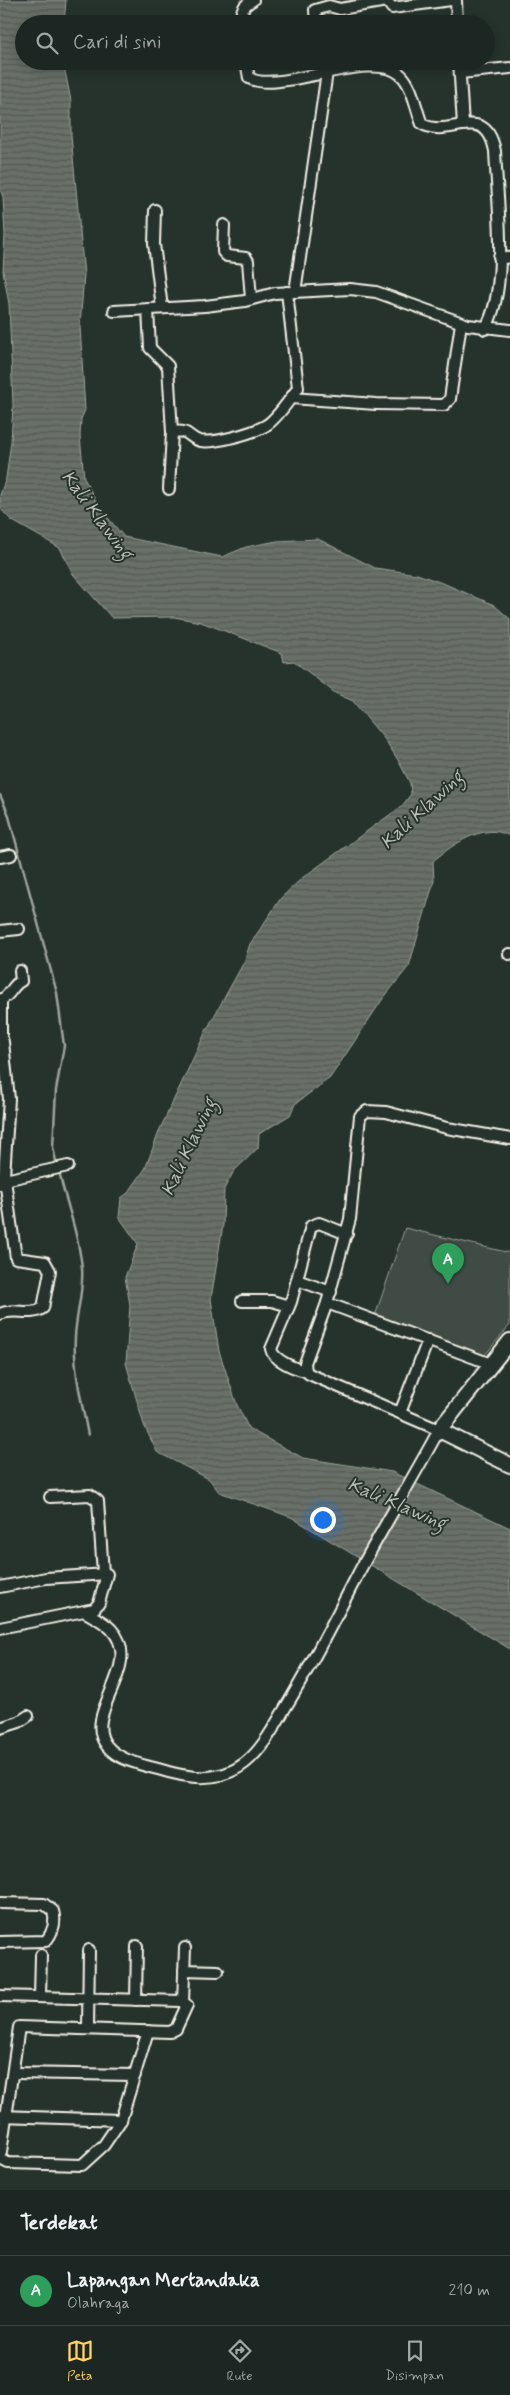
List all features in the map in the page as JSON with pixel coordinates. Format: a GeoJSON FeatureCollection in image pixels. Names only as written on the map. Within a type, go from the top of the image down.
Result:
{"type":"FeatureCollection","features":[{"type":"Feature","properties":{"kind":"street"},"geometry":{"type":"LineString","coordinates":[[241,15],[244,5],[253,0]]}},
{"type":"Feature","properties":{"kind":"street"},"geometry":{"type":"LineString","coordinates":[[315,15],[315,10],[322,7],[340,9],[387,1],[392,8],[451,0]]}},
{"type":"Feature","properties":{"kind":"street"},"geometry":{"type":"LineString","coordinates":[[456,0],[457,15]]}},
{"type":"Feature","properties":{"kind":"street"},"geometry":{"type":"LineString","coordinates":[[495,70],[510,68]]}},
{"type":"Feature","properties":{"kind":"street"},"geometry":{"type":"LineString","coordinates":[[248,70],[249,78],[255,81],[272,81],[342,70]]}},
{"type":"Feature","properties":{"kind":"street"},"geometry":{"type":"LineString","coordinates":[[394,70],[403,77],[422,124],[433,128],[478,125],[486,129],[492,137],[500,238],[505,257],[495,308],[485,329]]}},
{"type":"Feature","properties":{"kind":"street"},"geometry":{"type":"LineString","coordinates":[[460,70],[463,125]]}},
{"type":"Feature","properties":{"kind":"street"},"geometry":{"type":"LineString","coordinates":[[460,73],[490,70]]}},
{"type":"Feature","properties":{"kind":"street"},"geometry":{"type":"LineString","coordinates":[[172,432],[186,432],[200,442],[225,440],[266,426],[298,388],[291,292],[325,72]]}},
{"type":"Feature","properties":{"kind":"street"},"geometry":{"type":"LineString","coordinates":[[154,210],[154,236],[162,308]]}},
{"type":"Feature","properties":{"kind":"street"},"geometry":{"type":"LineString","coordinates":[[224,225],[222,252],[228,256],[246,258],[248,261],[251,299]]}},
{"type":"Feature","properties":{"kind":"street"},"geometry":{"type":"LineString","coordinates":[[114,311],[251,299],[291,292],[350,289],[376,292],[461,323],[485,329],[510,330]]}},
{"type":"Feature","properties":{"kind":"street"},"geometry":{"type":"LineString","coordinates":[[148,309],[150,348],[168,366],[172,432],[169,489]]}},
{"type":"Feature","properties":{"kind":"street"},"geometry":{"type":"LineString","coordinates":[[291,398],[376,404],[444,405],[450,399],[461,323]]}},
{"type":"Feature","properties":{"kind":"street"},"geometry":{"type":"LineString","coordinates":[[0,856],[11,855]]}},
{"type":"Feature","properties":{"kind":"street"},"geometry":{"type":"LineString","coordinates":[[0,931],[19,929]]}},
{"type":"Feature","properties":{"kind":"street"},"geometry":{"type":"LineString","coordinates":[[0,1314],[13,1310],[35,1312],[43,1308],[50,1271],[45,1262],[16,1258],[3,1180],[9,1099],[0,1034],[1,1000],[9,996],[15,984],[20,982],[20,971]]}},
{"type":"Feature","properties":{"kind":"street"},"geometry":{"type":"LineString","coordinates":[[306,1371],[305,1363],[331,1292],[352,1207],[359,1121],[363,1112],[386,1112],[446,1128],[510,1139]]}},
{"type":"Feature","properties":{"kind":"street"},"geometry":{"type":"LineString","coordinates":[[3,1180],[68,1166]]}},
{"type":"Feature","properties":{"kind":"street"},"geometry":{"type":"LineString","coordinates":[[346,1234],[319,1223],[311,1226],[289,1306],[271,1352],[294,1368],[306,1371],[309,1374],[439,1430],[510,1465]]}},
{"type":"Feature","properties":{"kind":"street"},"geometry":{"type":"LineString","coordinates":[[296,1280],[331,1292]]}},
{"type":"Feature","properties":{"kind":"street"},"geometry":{"type":"LineString","coordinates":[[242,1301],[272,1302],[289,1306]]}},
{"type":"Feature","properties":{"kind":"street"},"geometry":{"type":"LineString","coordinates":[[327,1303],[491,1364]]}},
{"type":"Feature","properties":{"kind":"street"},"geometry":{"type":"LineString","coordinates":[[400,1413],[428,1340]]}},
{"type":"Feature","properties":{"kind":"street"},"geometry":{"type":"LineString","coordinates":[[86,1612],[110,1629],[121,1648],[122,1663],[100,1727],[104,1742],[108,1748],[125,1758],[181,1776],[202,1778],[231,1772],[245,1763],[274,1727],[439,1430],[510,1340]]}},
{"type":"Feature","properties":{"kind":"street"},"geometry":{"type":"LineString","coordinates":[[50,1497],[90,1495],[98,1501],[103,1573]]}},
{"type":"Feature","properties":{"kind":"street"},"geometry":{"type":"LineString","coordinates":[[0,1586],[46,1578],[107,1573],[99,1603],[94,1609],[0,1628]]}},
{"type":"Feature","properties":{"kind":"street"},"geometry":{"type":"LineString","coordinates":[[0,1728],[19,1722],[28,1716]]}},
{"type":"Feature","properties":{"kind":"street"},"geometry":{"type":"LineString","coordinates":[[0,1903],[44,1904],[53,1910],[54,1920],[51,1934],[46,1941],[0,1942]]}},
{"type":"Feature","properties":{"kind":"street"},"geometry":{"type":"LineString","coordinates":[[136,2000],[137,1946]]}},
{"type":"Feature","properties":{"kind":"street"},"geometry":{"type":"LineString","coordinates":[[183,2002],[184,1948]]}},
{"type":"Feature","properties":{"kind":"street"},"geometry":{"type":"LineString","coordinates":[[88,2028],[89,1950]]}},
{"type":"Feature","properties":{"kind":"street"},"geometry":{"type":"LineString","coordinates":[[40,1997],[41,1955]]}},
{"type":"Feature","properties":{"kind":"street"},"geometry":{"type":"LineString","coordinates":[[184,1970],[218,1971]]}},
{"type":"Feature","properties":{"kind":"street"},"geometry":{"type":"LineString","coordinates":[[0,1996],[183,2002],[187,2005],[187,2010],[176,2029],[170,2032],[88,2028],[20,2027],[13,2074],[3,2117],[0,2159],[8,2163],[82,2164],[104,2145],[121,2120],[148,2031]]}},
{"type":"Feature","properties":{"kind":"street"},"geometry":{"type":"LineString","coordinates":[[13,2074],[135,2075]]}},
{"type":"Feature","properties":{"kind":"street"},"geometry":{"type":"LineString","coordinates":[[3,2117],[121,2120]]}},
{"type":"Feature","properties":{"kind":"shaded area"},"geometry":{"type":"Polygon","coordinates":[[[405,1228],[510,1253],[510,1325],[484,1356],[375,1316],[405,1228]]]}},
{"type":"Feature","properties":{"kind":"water","name":"Kali Klawing"},"geometry":{"type":"Polygon","coordinates":[[[0,0],[66,0],[65,15],[15,15],[15,70],[65,70],[71,101],[71,135],[84,275],[80,326],[85,410],[81,419],[80,436],[84,478],[99,507],[124,537],[222,557],[246,547],[277,541],[318,539],[375,568],[417,574],[445,584],[494,605],[510,619],[510,835],[490,832],[472,836],[447,850],[433,861],[434,881],[409,966],[382,1000],[330,1078],[295,1104],[290,1115],[259,1134],[258,1148],[234,1171],[224,1189],[223,1225],[211,1299],[219,1351],[237,1405],[249,1429],[303,1458],[392,1472],[510,1528],[510,1649],[291,1517],[219,1492],[209,1479],[157,1452],[144,1425],[126,1363],[130,1305],[125,1277],[138,1244],[119,1217],[121,1198],[128,1193],[145,1169],[160,1129],[206,1031],[244,962],[250,944],[281,898],[302,878],[402,806],[411,794],[410,783],[386,741],[353,701],[335,693],[294,661],[284,662],[282,653],[201,622],[174,617],[112,618],[73,574],[60,548],[11,520],[0,508],[0,495],[6,478],[11,442],[13,405],[9,304],[3,271],[5,235],[3,197],[0,189],[0,0]]]}},
{"type":"Feature","properties":{"kind":"waterway"},"geometry":{"type":"LineString","coordinates":[[0,795],[8,813],[57,993],[64,1046],[56,1090],[53,1147],[57,1166]]}},
{"type":"Feature","properties":{"kind":"waterway"},"geometry":{"type":"LineString","coordinates":[[59,1171],[78,1243],[82,1268],[75,1361],[88,1435]]}},
{"type":"Feature","properties":{"kind":"place","name":"Lapangan Mertandaka"},"geometry":{"type":"Point","coordinates":[448,1284]}}]}
